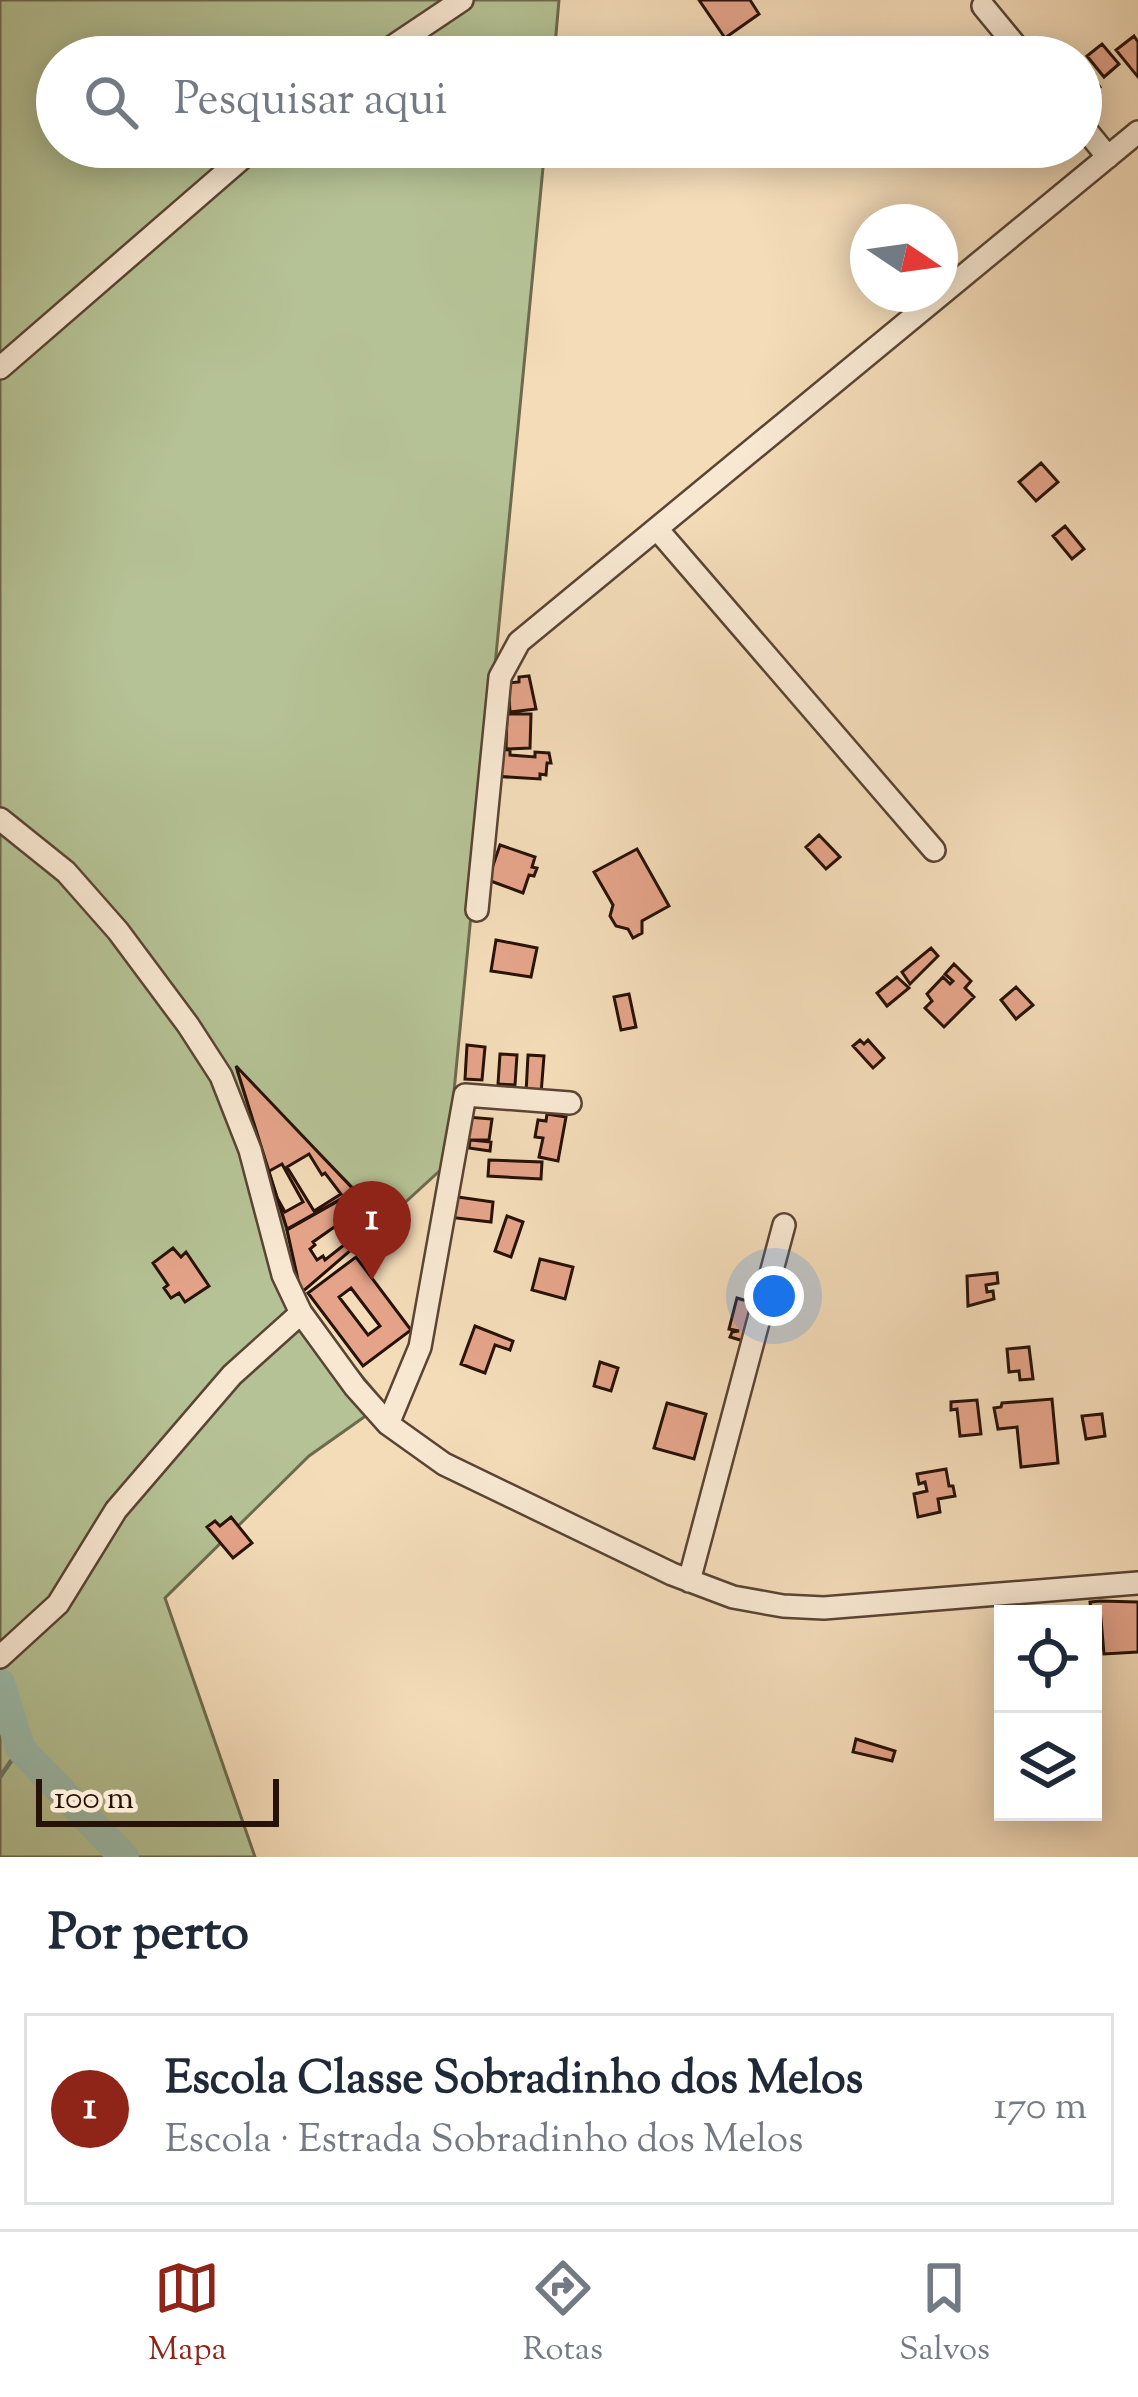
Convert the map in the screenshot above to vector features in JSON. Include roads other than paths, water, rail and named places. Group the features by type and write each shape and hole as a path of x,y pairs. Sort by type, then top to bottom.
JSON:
{"street":[{"path":"408,36 462,0"},
{"path":"983,6 1008,36"},
{"path":"1102,162 1134,143"},
{"path":"1102,150 1108,157"},
{"path":"0,368 231,168"},
{"path":"477,910 500,677 519,642 1095,168"},
{"path":"657,529 934,850"},
{"path":"0,819 66,872 118,931 188,1025 221,1076 250,1150 284,1275 301,1313 355,1388 388,1424 444,1463 689,1581 734,1597 783,1606 824,1608 1138,1583"},
{"path":"388,1424 420,1347 465,1096 570,1103"},
{"path":"689,1581 784,1225"},
{"path":"0,1657 58,1604 116,1510 232,1375 301,1313"}],"waterway":[{"path":"0,1683 20,1748 124,1857"},
{"path":"0,1777 20,1748"}],"place":[{"name":"Escola Classe Sobradinho dos Melos","path":"372,1280"}]}
